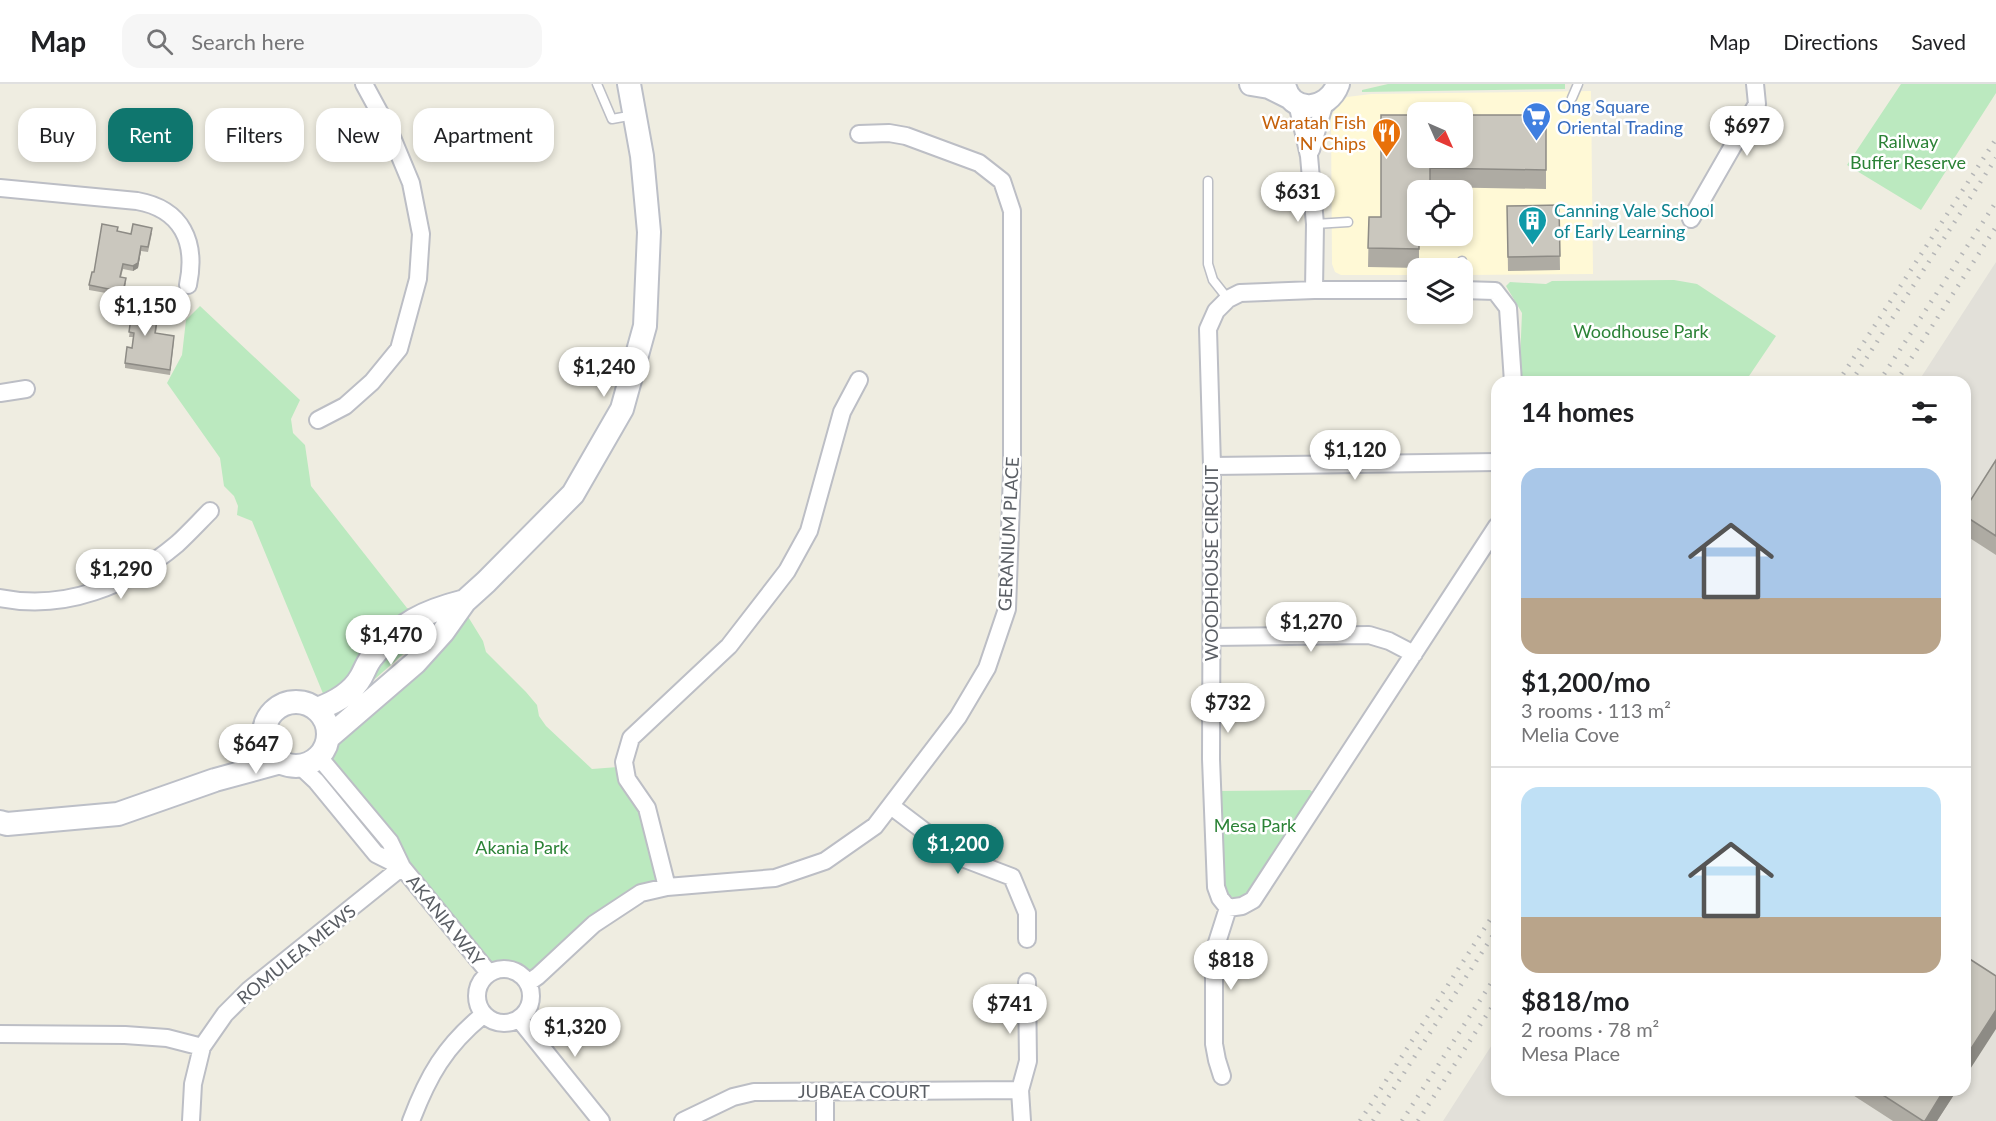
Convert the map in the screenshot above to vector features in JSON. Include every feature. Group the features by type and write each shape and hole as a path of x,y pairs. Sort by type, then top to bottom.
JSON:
{"street":[{"path":"318,420 345,406 372,382 399,349 417,279 421,234 411,183 389,130 364,84"},
{"path":"0,822 7,824 118,814 215,780 307,756 415,663 443,632 465,601 573,494 622,409 645,326 649,232 642,156 629,84"},
{"path":"1251,84 1269,87 1311,106 1338,91"},
{"path":"1691,219 1757,104 1755,84"},
{"path":"1309,156 1338,91"},
{"path":"1290,95 1309,156 1315,224 1314,290"},
{"name":"GERANIUM PLACE","path":"528,983 594,924 641,893 666,887 775,878 825,861 875,826 958,717 987,668 1007,609 1012,474 1011,211 1002,181 979,163 906,136 859,134"},
{"path":"0,188 137,201 156,206 175,220 186,238 192,259 188,285"},
{"path":"1228,298 1240,293 1407,290"},
{"path":"1473,290 1495,291 1508,308 1513,376"},
{"name":"WOODHOUSE CIRCUIT","path":"1228,298 1216,311 1208,329 1212,466 1211,759 1216,887 1220,898 1228,908"},
{"path":"666,887 647,808 627,779 624,762 631,738 729,646 787,571 809,531 842,412 859,381"},
{"path":"0,393 26,389"},
{"path":"1212,466 1491,462"},
{"path":"0,598 59,600 99,592 135,573 177,544 210,511"},
{"path":"1222,1076 1216,1060 1214,1044 1214,952 1228,908 1242,906 1253,900 1491,535"},
{"path":"317,709 331,704 346,694 360,679 371,658 403,625 437,608 465,601"},
{"path":"1212,637 1369,635 1389,641 1414,654"},
{"path":"297,702 308,704 317,709 328,726 307,756 270,754 265,744 264,736 268,718 285,704 297,702"},
{"path":"215,780 238,764 264,736"},
{"name":"AKANIA WAY","path":"307,756 390,842 402,867 489,973"},
{"path":"891,806 957,856 1012,877 1027,913 1027,939"},
{"name":"ROMULEA MEWS","path":"191,1121 193,1084 202,1047 225,1014 249,990 402,867"},
{"path":"508,969 517,972 528,983 531,998 529,1008 511,1023 492,1021 483,1015 477,1003 477,994 482,980 489,973 508,969"},
{"path":"1022,1121 1020,1090 1028,1061 1027,982"},
{"path":"411,1121 435,1066 451,1046 483,1015"},
{"path":"519,1018 601,1121"},
{"path":"0,1034 125,1035 167,1038 202,1047"},
{"name":"JUBAEA COURT","path":"683,1121 733,1097 754,1092 1020,1090"},
{"path":"825,1092 825,1121"}],"lane":[{"path":"597,84 612,119 635,115"},
{"path":"1572,98 1578,84"},
{"path":"1208,181 1208,264 1213,280 1228,298"},
{"path":"1315,224 1348,222"}],"shaded area":[{"path":"1591,91 1593,274 1473,275 1473,258 1407,258 1407,275 1341,275 1335,272 1332,264 1331,116 1347,97 1371,94"},
{"path":"1996,262 1996,1121 1443,1121 1491,1046 1491,1096 1971,1096 1971,376 1922,376"}],"green space":[{"path":"1388,84 1565,84 1565,89 1362,92 1362,90"},
{"name":"Railway Buffer Reserve","path":"1901,84 1996,84 1996,93 1921,210 1847,165"},
{"name":"Woodhouse Park","path":"1674,280 1697,284 1776,336 1749,376 1519,376 1522,313 1506,286 1510,282 1546,284 1552,281"},
{"path":"200,306 300,400 291,419 293,433 305,445 311,486 407,608 442,619 374,679 331,713 252,521 237,515 238,506 234,496 224,486 220,458 167,383 182,355 186,320"},
{"name":"Akania Park","path":"467,615 483,641 486,652 537,705 539,716 546,726 592,769 618,767 643,807 666,882 641,893 528,982 513,969 489,969 322,758 332,724"},
{"name":"Mesa Park","path":"1310,790 1317,795 1250,896 1236,899 1224,893 1219,791"}],"building":[{"path":"1381,115 1407,115 1407,168 1430,168 1430,180 1407,180 1407,246 1419,246 1419,249 1368,248 1369,217 1381,217"},
{"path":"1473,115 1546,115 1546,170 1430,168 1473,168"},
{"name":"Canning Vale School of Early Learning","path":"1559,205 1560,256 1508,257 1507,206"},
{"path":"102,224 118,227 117,231 131,234 133,224 152,228 148,247 141,246 138,263 133,266 123,264 120,277 126,278 123,292 89,285 92,272 94,272"},
{"path":"114,299 149,304 146,318 157,320 155,333 174,336 170,370 125,363 127,347 132,348 134,333 129,332 131,318 111,315"},
{"path":"1996,460 1996,536 1971,520 1971,500"},
{"path":"1971,960 1996,976 1996,1010 1971,1049"},
{"path":"1884,1096 1940,1096 1923,1121"}],"railway":[{"path":"1842,376 1996,139"},
{"path":"1855,376 1996,158"},
{"path":"1883,376 1996,202"},
{"path":"1900,376 1996,227"},
{"path":"1360,1121 1491,918"},
{"path":"1373,1121 1491,938"},
{"path":"1402,1121 1491,983"},
{"path":"1418,1121 1491,1008"}],"place":[{"name":"Ong Square Oriental Trading","path":"1536,142"},
{"name":"Waratah Fish 'N' Chips","path":"1387,158"},
{"name":"Canning Vale School of Early Learning","path":"1533,246"}]}
